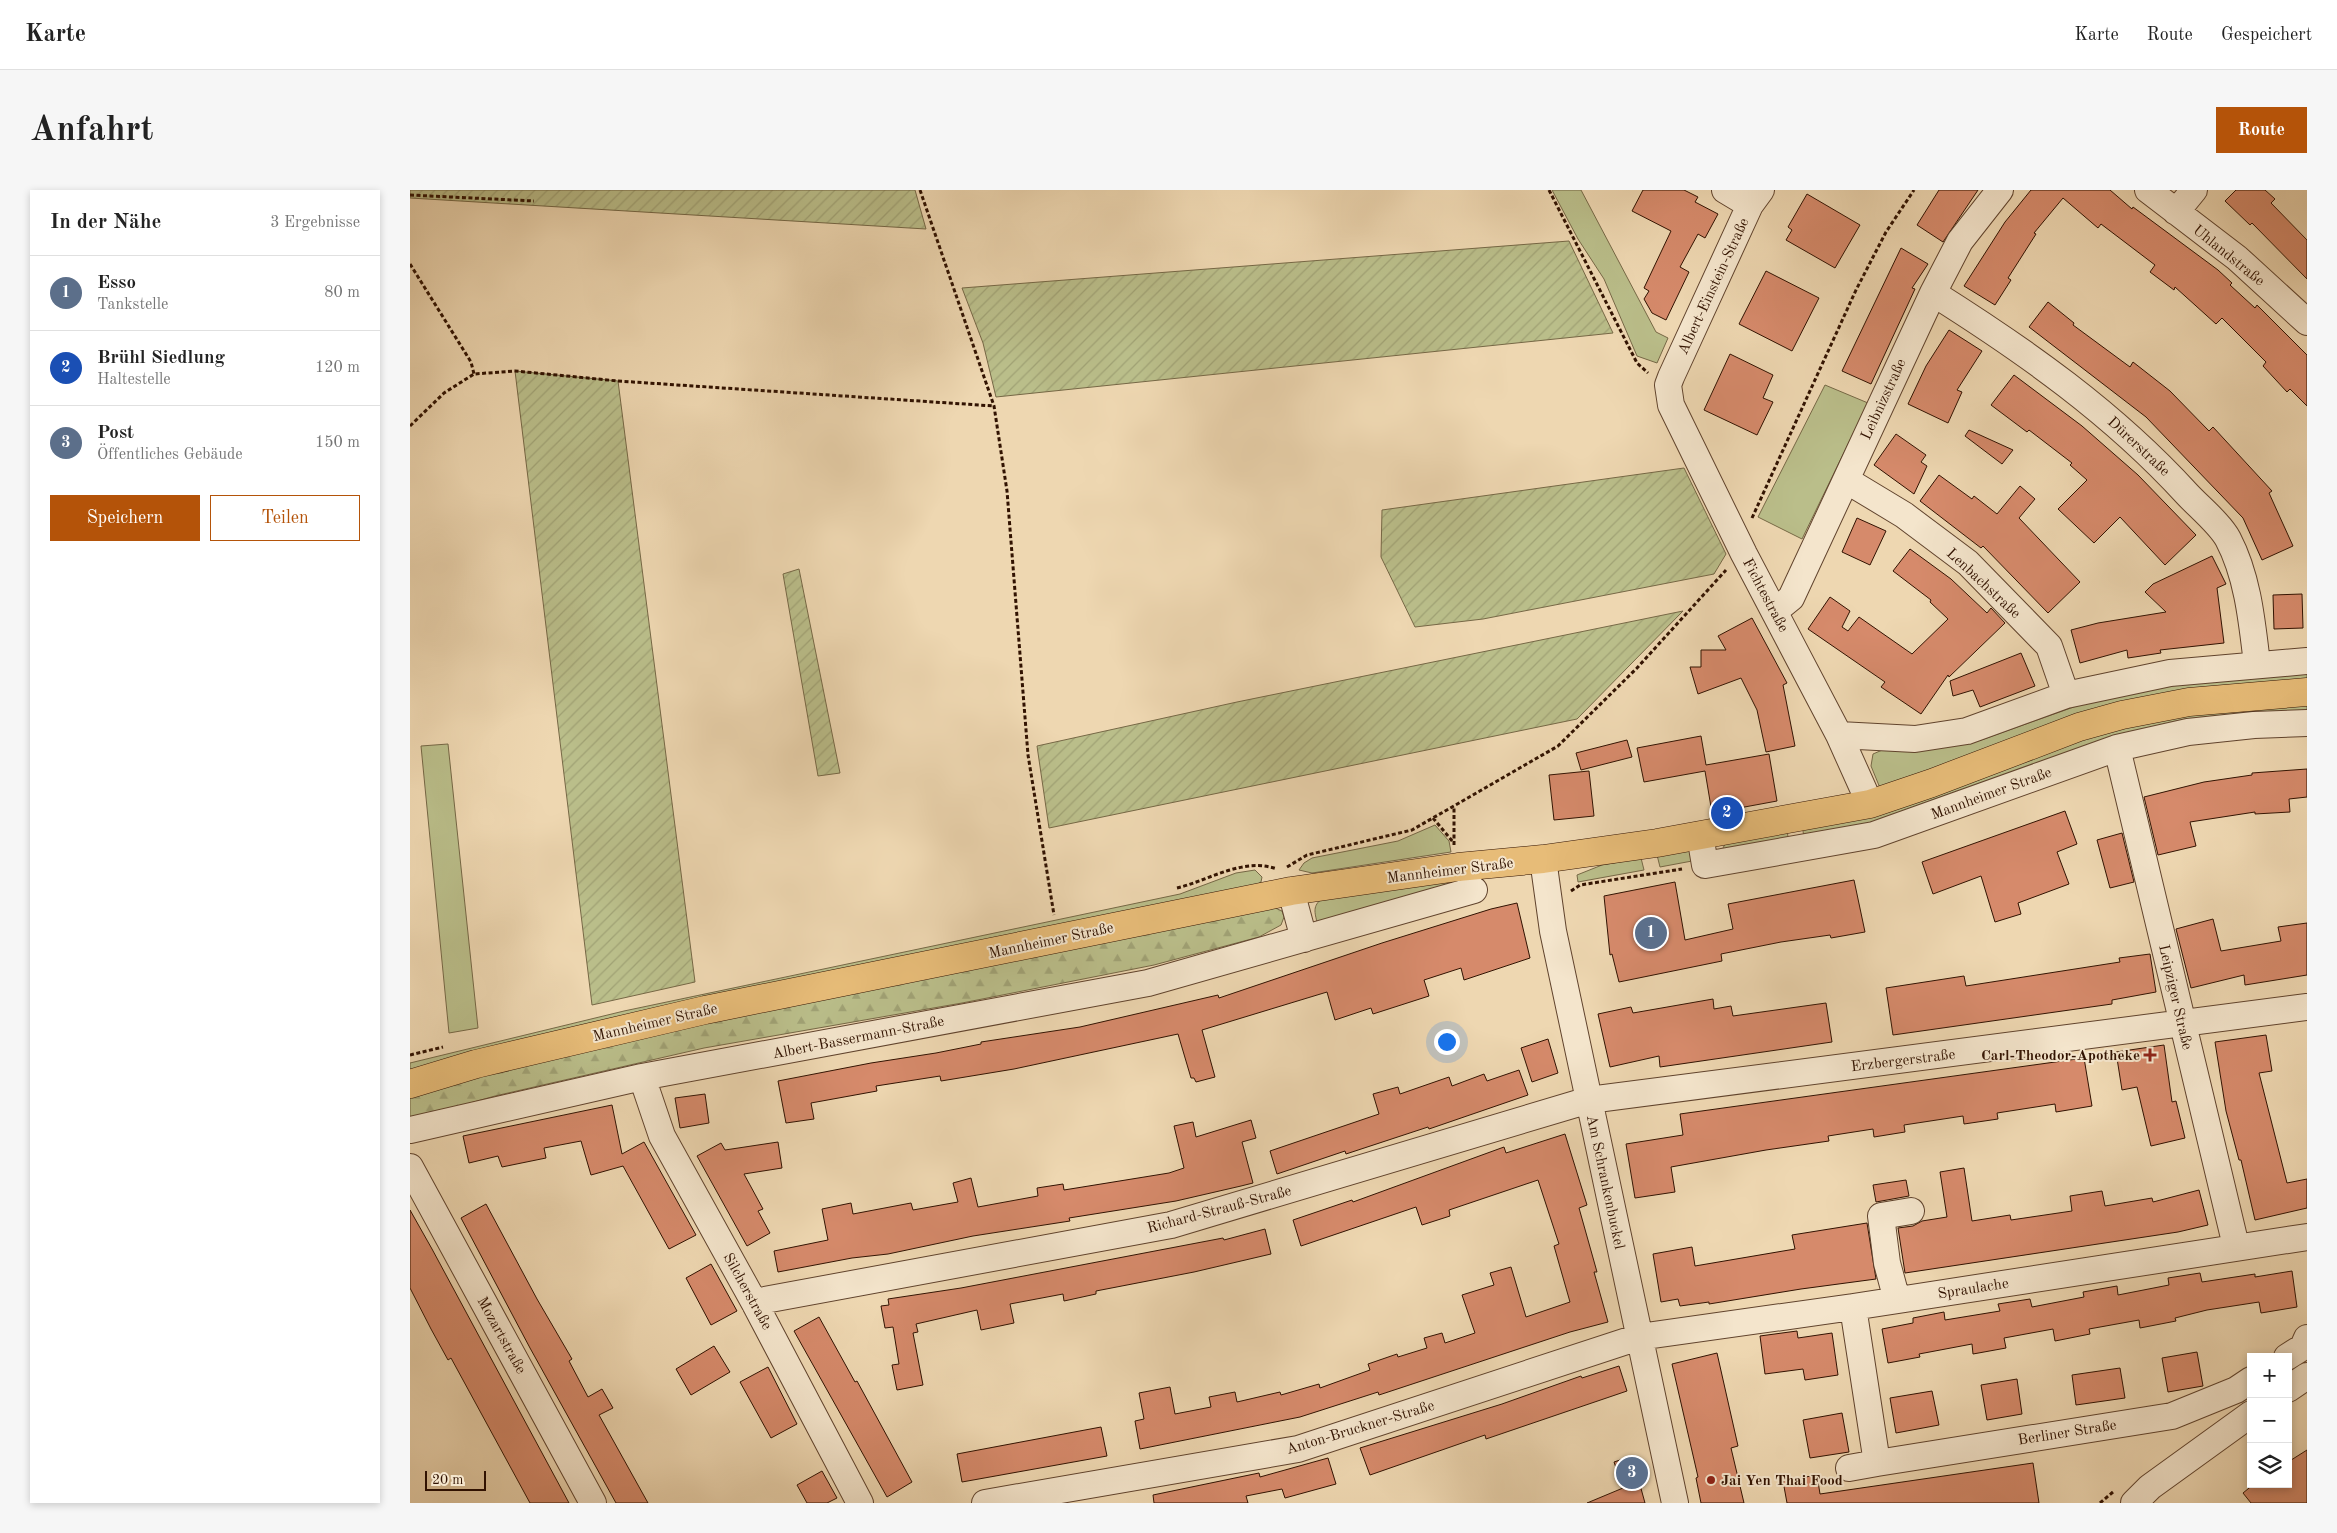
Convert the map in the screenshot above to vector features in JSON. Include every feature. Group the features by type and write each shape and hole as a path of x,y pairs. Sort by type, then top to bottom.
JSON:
{"main road":[{"name":"Mannheimer Straße","path":"410,1084 476,1064 705,1010 1287,881 1543,859 1700,835 1870,804 1932,783 2079,727 2122,715 2189,702 2307,692"}],"street":[{"path":"1726,190 1755,198"},
{"name":"Leibnizstraße","path":"1775,611 1791,598 1933,293 1960,241 2000,190"},
{"name":"Uhlandstraße","path":"2148,190 2237,258 2307,322"},
{"path":"2176,212 2194,190"},
{"name":"Albert-Einstein-Straße","path":"1668,385 1755,198"},
{"name":"Dürerstraße","path":"1933,293 2034,360 2114,421 2165,470 2227,538 2247,591 2258,664"},
{"name":"Fichtestraße","path":"1668,385 1671,405 1744,554 1839,736 1870,804"},
{"name":"Lenbachstraße","path":"1846,480 1904,515 1968,563 2049,646 2066,696"},
{"path":"1839,736 1915,739 1967,731 2066,696 2170,673 2307,661"},
{"name":"Mannheimer Straße","path":"1705,865 1874,835 2117,748 2188,732 2254,725 2307,723"},
{"name":"Leipziger Straße","path":"2117,748 2236,1246"},
{"path":"1700,835 1705,865"},
{"name":"Am Schrankenbuckel","path":"1543,859 1548,903 1675,1503"},
{"path":"1287,881 1304,939"},
{"name":"Albert-Bassermann-Straße","path":"410,1130 642,1077 1148,983 1462,892"},
{"name":"Erzbergerstraße","path":"1589,1100 2307,1007"},
{"name":"Silcherstraße","path":"642,1077 662,1136 754,1302 860,1503"},
{"name":"Richard-Strauß-Straße","path":"754,1302 1171,1225 1589,1100"},
{"name":"Mozartstraße","path":"410,1167 593,1503"},
{"path":"1897,1300 1887,1263 1881,1216 1911,1211"},
{"name":"Spraulache","path":"1639,1337 1853,1307 2307,1236"},
{"path":"1853,1307 1877,1463"},
{"name":"Anton-Bruckner-Straße","path":"985,1503 1298,1448 1639,1337"},
{"path":"2292,1354 2303,1346 2307,1338"},
{"path":"2292,1386 2307,1376"},
{"name":"Berliner Straße","path":"1849,1468 2172,1416 2236,1390 2247,1383"},
{"path":"2134,1503 2150,1487 2247,1417"}],"path":[{"path":"920,190 994,406 1007,491 1028,755 1054,915"},
{"path":"1549,190 1636,363 1668,385"},
{"path":"1287,881 1291,862 1307,855 1412,830 1458,805 1566,739 1637,668 1730,566 1753,546 1746,532 1754,512 1856,290 1886,232 1914,190"},
{"path":"410,195 534,201"},
{"path":"410,264 471,362 474,374"},
{"path":"410,426 444,393 474,374 515,371 618,381 994,406"},
{"path":"1433,818 1453,842"},
{"path":"1548,903 1562,900 1580,885 1705,865"}],"green space":[{"path":"410,190 915,190 926,229 410,198"},
{"path":"1552,190 1581,190 1656,332 1668,338 1657,363 1637,356 1604,279 1578,239"},
{"path":"1569,241 1613,333 996,397 983,343 962,288"},
{"path":"515,371 618,381 695,982 592,1005"},
{"path":"1825,385 1868,403 1802,539 1758,517"},
{"path":"1684,468 1726,554 1714,574 1483,619 1415,627 1381,557 1382,510"},
{"path":"799,569 840,773 818,776 783,574"},
{"path":"1683,611 1577,719 1049,828 1037,746 1237,702"},
{"path":"2307,669 2307,682 1880,788 1871,766 1873,754 1887,748 1981,740 2113,693"},
{"path":"2307,702 2307,716 2264,718 1878,827 1805,842 1802,826 2082,737 2140,721"},
{"path":"448,744 478,1028 449,1033 421,746"},
{"path":"1435,825 1449,841 1451,852 1312,873 1299,870 1304,863 1312,858 1398,841"},
{"path":"1787,830 1789,844 1722,850 1726,842"},
{"path":"1691,849 1692,861 1660,867 1657,855"},
{"path":"1641,858 1644,870 1578,882 1577,875 1602,865"},
{"path":"1255,870 1262,877 1261,882 1256,885 410,1073 410,1063 624,1011 1180,894 1236,873"},
{"path":"1448,881 1452,886 1317,922 1315,908 1324,897"},
{"path":"1273,907 1282,911 1284,917 1281,925 1259,937 1154,965 962,1003 704,1048 495,1096 410,1120 410,1097 488,1073 619,1041"}],"building":[{"path":"1643,190 1684,190 1698,197 1695,202 1718,214 1705,238 1698,234 1680,267 1689,272 1666,320 1652,313 1644,299 1649,291 1644,288 1671,231 1632,211"},
{"path":"1939,190 1978,190 1943,242 1917,225"},
{"path":"2031,190 2110,190 2132,209 2133,207 2218,270 2232,283 2230,285 2255,308 2257,305 2307,355 2307,406 2290,389 2287,392 2263,366 2266,362 2222,318 2216,324 2175,287 2174,290 2150,272 2155,265 2101,224 2098,228 2063,198 2034,233 2036,234 2008,278 2011,280 1995,305 1964,286 2005,222"},
{"path":"2236,190 2265,190 2275,199 2271,203 2307,240 2307,279 2252,223 2250,225 2225,201"},
{"path":"1807,194 1860,225 1835,268 1786,240 1792,230 1788,227"},
{"path":"1901,248 1928,264 1912,288 1915,289 1871,384 1842,371"},
{"path":"1766,271 1819,298 1792,351 1739,324"},
{"path":"2048,302 2074,323 2073,325 2130,367 2133,362 2170,391 2209,431 2213,427 2272,491 2269,493 2293,546 2262,560 2243,518 2146,417 2029,327"},
{"path":"1949,330 1982,351 1957,390 1962,392 1948,423 1908,404 1926,366"},
{"path":"1730,354 1773,375 1763,398 1773,402 1757,435 1704,410"},
{"path":"2014,375 2082,426 2138,475 2196,535 2165,565 2120,517 2094,543 2058,509 2087,480 2070,465 2072,463 2029,430 2027,432 1991,405"},
{"path":"1969,430 2013,450 2002,464 1965,436"},
{"path":"1896,434 1926,455 1921,462 1927,466 1914,494 1874,465"},
{"path":"1939,475 1972,499 1974,496 1997,514 2020,486 2035,499 2019,518 2080,582 2048,613 1983,546 1981,548 1920,501"},
{"path":"1857,518 1886,531 1870,565 1842,552"},
{"path":"1910,549 1951,579 1987,613 1991,608 2005,623 1949,677 1948,675 1921,714 1881,687 1885,682 1808,629 1830,597 1850,611 1842,627 1848,631 1859,617 1912,654 1948,619 1930,602 1931,600 1893,571"},
{"path":"2212,556 2226,584 2217,588 2224,643 2160,650 2161,653 2128,658 2127,650 2080,663 2071,630 2098,623 2166,612 2145,592 2153,584"},
{"path":"2302,594 2303,628 2274,629 2273,595"},
{"path":"1752,618 1787,683 1783,685 1795,746 1766,752 1757,710 1741,678 1698,694 1690,667 1701,667 1701,650 1726,650 1718,636"},
{"path":"2021,653 2035,686 1980,707 1973,690 1953,696 1950,681"},
{"path":"1701,736 1706,765 1769,754 1777,801 1712,813 1705,771 1644,782 1637,748"},
{"path":"1627,740 1632,757 1581,770 1576,753"},
{"path":"2307,769 2307,797 2289,799 2290,812 2255,814 2255,812 2190,822 2196,846 2158,855 2144,797 2204,782 2252,775 2252,773"},
{"path":"1589,771 1594,816 1554,820 1549,775"},
{"path":"2065,811 2077,844 2057,852 2069,884 2018,903 2021,914 1995,922 1981,876 1933,894 1922,862"},
{"path":"2122,833 2134,882 2110,888 2097,840"},
{"path":"1854,880 1865,932 1831,938 1830,935 1781,942 1721,954 1722,961 1619,982 1612,954 1610,955 1604,896 1675,882 1685,940 1733,929 1728,904"},
{"path":"1517,903 1530,958 1464,980 1461,968 1424,980 1429,996 1373,1014 1371,1008 1335,1020 1327,992 1202,1030 1215,1077 1196,1082 1194,1078 1191,1078 1178,1034 1014,1069 941,1081 940,1076 876,1086 877,1091 811,1103 814,1119 786,1123 778,1081 936,1053 981,1044 981,1042 1080,1027 1218,995 1219,998 1382,943 1491,909"},
{"path":"2213,919 2221,951 2281,941 2278,927 2307,923 2307,975 2245,985 2244,975 2191,988 2176,929"},
{"path":"2150,954 2156,992 2112,1000 2112,1004 1893,1035 1886,988 1964,976 1966,986 2120,962 2119,958"},
{"path":"1713,999 1714,1009 1731,1006 1733,1016 1826,1003 1832,1042 1660,1067 1659,1056 1610,1067 1598,1014 1631,1007 1633,1013"},
{"path":"2266,1035 2272,1071 2259,1073 2287,1183 2307,1179 2307,1208 2255,1220 2241,1160 2239,1160 2226,1111 2215,1042"},
{"path":"1548,1039 1558,1073 1532,1082 1521,1048"},
{"path":"2164,1045 2172,1102 2176,1101 2185,1138 2151,1146 2137,1087 2122,1090 2116,1052"},
{"path":"2084,1058 2092,1106 2056,1112 2055,1104 1997,1113 1998,1119 1964,1124 1963,1116 1904,1125 1905,1132 1874,1137 1873,1129 1828,1136 1829,1141 1671,1167 1675,1192 1635,1198 1626,1144 1683,1135 1680,1114"},
{"path":"1519,1070 1528,1095 1429,1129 1428,1127 1346,1154 1345,1151 1277,1174 1270,1151 1379,1114 1373,1094 1398,1087 1400,1094 1449,1077 1452,1086 1484,1074 1487,1081"},
{"path":"705,1094 709,1123 680,1128 675,1098"},
{"path":"612,1105 622,1154 644,1142 696,1235 669,1249 623,1166 591,1175 581,1141 544,1148 546,1158 502,1167 498,1156 469,1163 463,1136"},
{"path":"1251,1120 1256,1138 1242,1142 1253,1183 1176,1201 1069,1218 1070,1221 973,1236 888,1254 852,1258 778,1272 774,1251 828,1240 822,1209 851,1203 853,1214 911,1203 913,1210 958,1202 953,1183 971,1178 978,1207 1038,1196 1037,1188 1063,1184 1064,1190 1169,1173 1184,1168 1174,1126 1193,1122 1196,1137"},
{"path":"1565,1134 1587,1205 1579,1208 1597,1272 1594,1272 1608,1322 1570,1332 1379,1395 1378,1392 1300,1417 1140,1449 1135,1421 1144,1419 1139,1393 1170,1387 1175,1414 1211,1407 1209,1397 1235,1392 1237,1402 1280,1392 1281,1395 1319,1384 1320,1388 1370,1370 1368,1364 1397,1354 1398,1357 1427,1348 1424,1338 1442,1333 1445,1343 1475,1333 1462,1295 1494,1285 1490,1273 1511,1267 1526,1317 1570,1302 1554,1246 1559,1244 1538,1180 1449,1210 1450,1216 1422,1225 1416,1207 1301,1246 1293,1220 1352,1200 1353,1202 1504,1147 1506,1153"},
{"path":"778,1142 782,1168 744,1174 763,1209 758,1211 770,1233 747,1246 697,1156 721,1143 725,1150"},
{"path":"1964,1168 1972,1221 2010,1215 2011,1220 2072,1211 2070,1196 2102,1191 2105,1206 2152,1198 2153,1202 2199,1190 2208,1225 2178,1232 1905,1273 1898,1228 1913,1226 1922,1221 1947,1217 1940,1172"},
{"path":"1906,1180 1909,1196 1876,1202 1873,1185"},
{"path":"486,1204 572,1359 569,1361 588,1397 602,1389 613,1408 599,1415 648,1503 616,1503 530,1348 461,1218"},
{"path":"410,1210 569,1503 530,1503 451,1358 448,1360 431,1329 410,1288"},
{"path":"1867,1223 1876,1279 1709,1304 1709,1302 1680,1306 1678,1299 1661,1302 1653,1254 1692,1247 1695,1266 1795,1249 1792,1235"},
{"path":"1265,1229 1271,1254 1194,1272 1096,1291 1096,1294 1064,1301 1063,1294 1010,1304 1014,1323 981,1330 977,1310 916,1324 918,1332 913,1333 923,1385 897,1390 892,1365 899,1364 893,1327 885,1328 881,1306 889,1305 888,1299 961,1288 1223,1238 1224,1240"},
{"path":"711,1264 737,1311 711,1325 686,1278"},
{"path":"2292,1271 2297,1307 2261,1313 2259,1302 2207,1310 2175,1318 2176,1321 2140,1328 2139,1320 2089,1329 2090,1334 2055,1341 2053,1329 2004,1338 2006,1348 1973,1354 1972,1344 1919,1354 1920,1357 1888,1363 1882,1329 1913,1323 1913,1318 1944,1312 1945,1320 2000,1311 1998,1304 2030,1299 2032,1307 2084,1297 2083,1292 2117,1286 2118,1295 2169,1285 2168,1278 2200,1273 2202,1282 2255,1274 2255,1277"},
{"path":"819,1317 855,1382 857,1381 912,1482 887,1497 794,1331"},
{"path":"1797,1331 1798,1338 1832,1333 1838,1375 1805,1380 1803,1369 1765,1374 1760,1336"},
{"path":"714,1346 730,1372 691,1395 676,1369"},
{"path":"2197,1352 2203,1386 2168,1392 2162,1358"},
{"path":"1717,1353 1738,1446 1731,1448 1744,1503 1701,1503 1696,1478 1698,1477 1672,1364"},
{"path":"1619,1366 1627,1391 1486,1439 1485,1435 1370,1475 1360,1448 1502,1404 1581,1376 1582,1378"},
{"path":"768,1367 797,1424 771,1438 740,1382"},
{"path":"2120,1368 2125,1398 2076,1405 2072,1375"},
{"path":"2017,1379 2022,1414 1987,1420 1981,1385"},
{"path":"1932,1391 1939,1425 1896,1433 1890,1398"},
{"path":"1842,1413 1849,1452 1810,1458 1803,1420"},
{"path":"1101,1427 1107,1456 962,1482 957,1454"},
{"path":"2307,1450 2307,1503 2251,1503 2243,1493 2249,1488 2292,1488 2292,1459"},
{"path":"1632,1456 1645,1503 1587,1503 1623,1488 1614,1462"},
{"path":"1328,1458 1336,1484 1285,1498 1282,1489 1246,1496 1248,1503 1154,1503 1153,1495 1259,1473 1260,1477"},
{"path":"2033,1463 2039,1503 1787,1503 1783,1481 1817,1475 1820,1494"},
{"path":"822,1471 837,1498 827,1503 807,1503 797,1485"}],"place":[{"name":"Brühl Siedlung","path":"1727,813"},
{"name":"Esso","path":"1651,933"},
{"name":"Carl-Theodor-Apotheke","path":"2150,1055"},
{"name":"Post","path":"1632,1473"},
{"name":"Jai Yen Thai Food","path":"1711,1480"}]}
